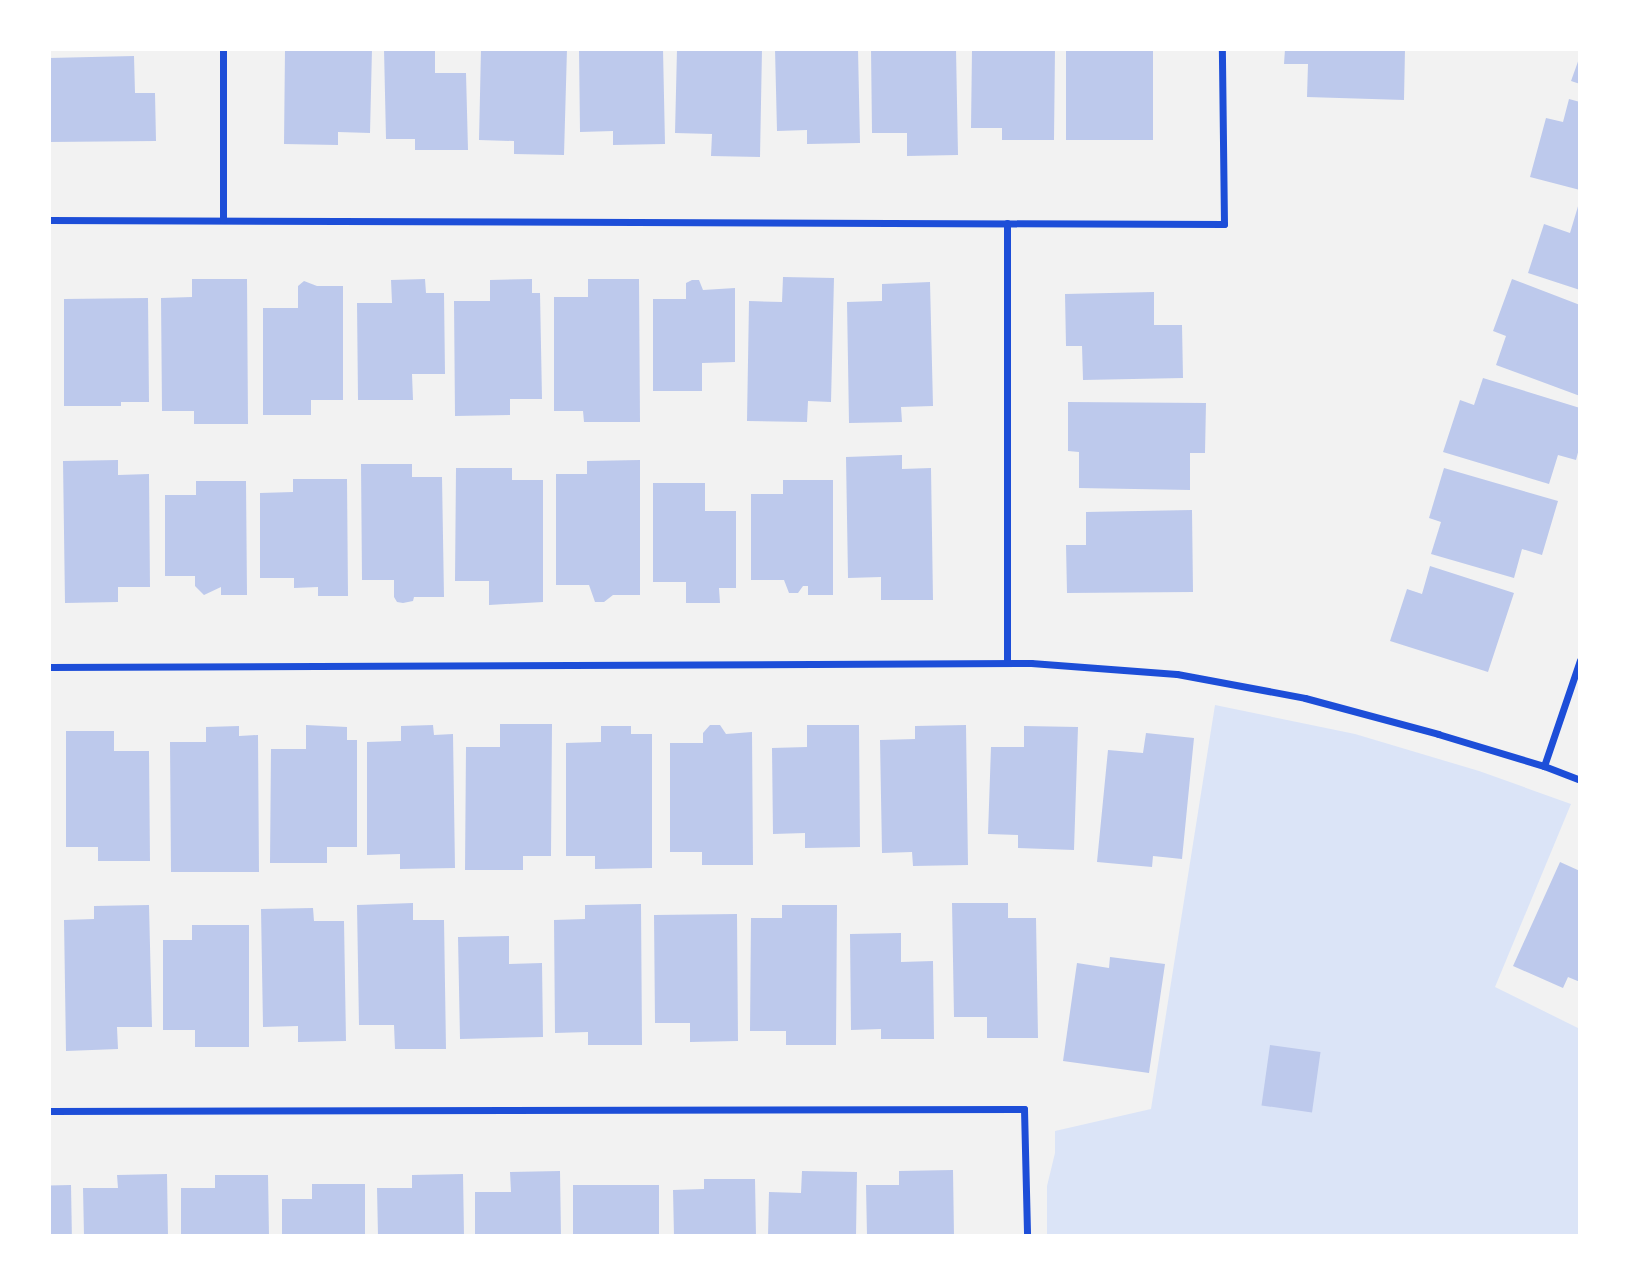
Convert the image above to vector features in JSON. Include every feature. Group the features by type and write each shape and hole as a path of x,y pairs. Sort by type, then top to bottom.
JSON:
{"street":[{"path":"223,49 223,220"},
{"path":"49,220 1224,224 1222,49"},
{"path":"1007,223 1007,663"},
{"path":"1544,766 1580,660"},
{"path":"49,667 1007,663 1177,674 1305,698 1544,766 1580,780"},
{"path":"49,1111 1024,1109 1027,1236"}],"shaded area":[{"path":"1215,705 1355,734 1479,771 1571,804 1495,987 1580,1029 1580,1236 1047,1236 1047,1186 1055,1153 1055,1131 1151,1109"}],"building":[{"path":"285,49 372,49 370,133 338,132 338,145 284,144"},
{"path":"384,49 435,49 435,73 466,73 468,150 415,150 415,139 386,139"},
{"path":"481,49 567,49 564,155 514,154 514,141 479,140"},
{"path":"579,49 663,49 665,144 613,145 613,131 580,132"},
{"path":"677,49 762,49 760,157 711,156 712,134 675,133"},
{"path":"775,49 858,49 860,143 807,144 807,130 777,131"},
{"path":"871,49 956,49 958,155 907,156 907,133 872,133"},
{"path":"972,49 1055,49 1054,140 1002,140 1002,128 971,128"},
{"path":"1066,49 1153,49 1153,140 1066,140"},
{"path":"1285,49 1405,49 1404,100 1307,97 1308,64 1284,64"},
{"path":"134,56 135,93 155,93 156,141 49,142 49,58"},
{"path":"1580,56 1580,84 1571,81"},
{"path":"1569,99 1580,102 1580,190 1530,177 1546,118 1563,122"},
{"path":"1579,203 1580,290 1528,273 1544,224 1570,233"},
{"path":"783,277 834,278 831,402 808,401 807,422 747,421 749,301 782,302"},
{"path":"192,279 247,279 248,424 194,424 194,411 162,411 161,298 192,297"},
{"path":"425,279 426,293 444,293 445,374 412,374 413,400 358,400 357,303 392,303 391,280"},
{"path":"532,279 532,293 540,293 542,399 510,399 510,415 455,416 454,301 490,301 490,280"},
{"path":"588,279 639,279 640,422 584,422 583,411 554,411 554,297 588,297"},
{"path":"1512,279 1580,305 1580,396 1496,365 1506,336 1493,331"},
{"path":"699,280 703,290 735,288 735,362 702,363 702,391 653,391 653,299 686,299 686,283"},
{"path":"304,281 317,286 343,286 343,400 311,400 311,415 263,415 263,308 298,308 298,286"},
{"path":"930,282 933,406 901,407 902,422 849,423 847,302 882,301 882,284"},
{"path":"1154,292 1154,325 1182,325 1183,378 1083,380 1082,346 1066,346 1065,294"},
{"path":"148,298 149,402 121,402 121,406 64,406 64,299"},
{"path":"1483,378 1580,408 1580,445 1576,460 1558,455 1549,484 1443,452 1460,400 1474,405"},
{"path":"1068,402 1206,403 1205,453 1190,453 1190,490 1079,488 1079,452 1068,451"},
{"path":"902,455 902,469 931,468 933,600 881,600 881,577 848,578 846,457"},
{"path":"118,460 118,475 149,474 150,587 118,587 118,602 65,603 63,461"},
{"path":"640,460 640,595 613,595 604,602 595,602 589,585 556,585 556,474 587,474 587,461"},
{"path":"361,464 412,464 412,477 442,477 444,597 414,597 413,601 397,602 394,597 394,580 362,580"},
{"path":"456,468 512,468 512,480 543,480 543,602 489,605 489,581 455,581"},
{"path":"1444,468 1558,501 1542,555 1522,549 1514,578 1431,554 1441,522 1429,518"},
{"path":"293,479 347,479 348,596 318,596 318,587 294,588 294,578 260,578 260,493 293,492"},
{"path":"783,480 833,480 833,595 808,595 808,586 803,586 798,593 789,593 784,580 751,580 751,494 783,494"},
{"path":"196,481 246,481 247,595 221,595 221,587 204,595 195,586 195,576 165,576 165,495 196,495"},
{"path":"653,483 705,483 705,511 736,511 736,588 719,588 720,603 686,603 686,582 653,582"},
{"path":"1192,510 1193,592 1067,593 1066,545 1086,545 1086,512"},
{"path":"1430,566 1514,593 1488,672 1390,641 1407,589 1422,594"},
{"path":"500,724 552,724 551,856 523,856 523,870 465,870 466,747 500,747"},
{"path":"306,725 347,727 347,740 357,740 357,847 327,847 327,863 270,863 271,749 306,749"},
{"path":"433,725 434,735 453,734 455,868 400,869 400,854 367,855 367,742 401,741 401,726"},
{"path":"710,725 720,725 726,734 752,732 753,865 702,865 702,852 670,852 670,743 703,743 703,733"},
{"path":"807,725 859,725 860,847 805,848 805,833 773,834 772,748 807,747"},
{"path":"966,725 968,865 913,866 912,852 882,853 880,740 915,739 915,726"},
{"path":"239,726 239,736 258,735 259,872 171,872 170,742 206,742 206,727"},
{"path":"601,726 631,726 631,734 652,734 652,868 595,869 595,856 566,856 566,743 601,742"},
{"path":"1024,726 1078,727 1074,850 1018,848 1018,835 988,834 991,747 1024,747"},
{"path":"66,731 114,731 114,751 149,751 150,861 98,861 98,847 66,847"},
{"path":"1146,733 1194,738 1182,859 1153,856 1152,867 1097,862 1108,750 1143,753"},
{"path":"1560,862 1580,871 1580,982 1568,977 1563,988 1513,966"},
{"path":"413,903 413,920 444,920 446,1049 395,1049 394,1025 359,1025 357,905"},
{"path":"952,903 1008,903 1008,918 1036,918 1038,1038 987,1038 987,1017 954,1017"},
{"path":"641,904 642,1045 588,1045 588,1032 555,1033 554,920 585,919 585,905"},
{"path":"149,905 152,1027 117,1027 118,1049 66,1051 64,920 94,919 94,906"},
{"path":"782,905 837,905 836,1045 786,1045 786,1031 750,1031 751,918 782,918"},
{"path":"313,908 314,921 344,921 346,1041 298,1042 298,1026 263,1027 261,909"},
{"path":"737,914 738,1041 690,1042 690,1023 655,1023 654,915"},
{"path":"192,925 249,925 249,1047 195,1047 195,1030 163,1030 163,940 192,940"},
{"path":"901,933 901,962 933,961 934,1039 881,1039 881,1029 851,1030 850,934"},
{"path":"509,936 509,964 542,963 543,1037 460,1039 458,937"},
{"path":"1110,957 1165,964 1149,1073 1063,1061 1077,963 1109,968"},
{"path":"1270,1045 1321,1052 1312,1113 1262,1105"},
{"path":"953,1170 954,1236 867,1236 866,1185 899,1185 899,1171"},
{"path":"560,1171 561,1236 475,1236 475,1192 511,1192 510,1172"},
{"path":"802,1171 857,1172 856,1236 768,1236 769,1192 801,1193"},
{"path":"167,1174 168,1236 84,1236 83,1188 118,1188 117,1175"},
{"path":"463,1174 464,1236 378,1236 377,1188 412,1188 412,1175"},
{"path":"215,1175 268,1175 269,1236 181,1236 181,1188 215,1188"},
{"path":"704,1179 755,1179 756,1236 674,1236 673,1190 704,1189"},
{"path":"312,1184 365,1184 365,1236 282,1236 282,1199 312,1199"},
{"path":"49,1185 71,1185 72,1236 50,1236"},
{"path":"573,1185 659,1185 659,1236 573,1236"}]}
